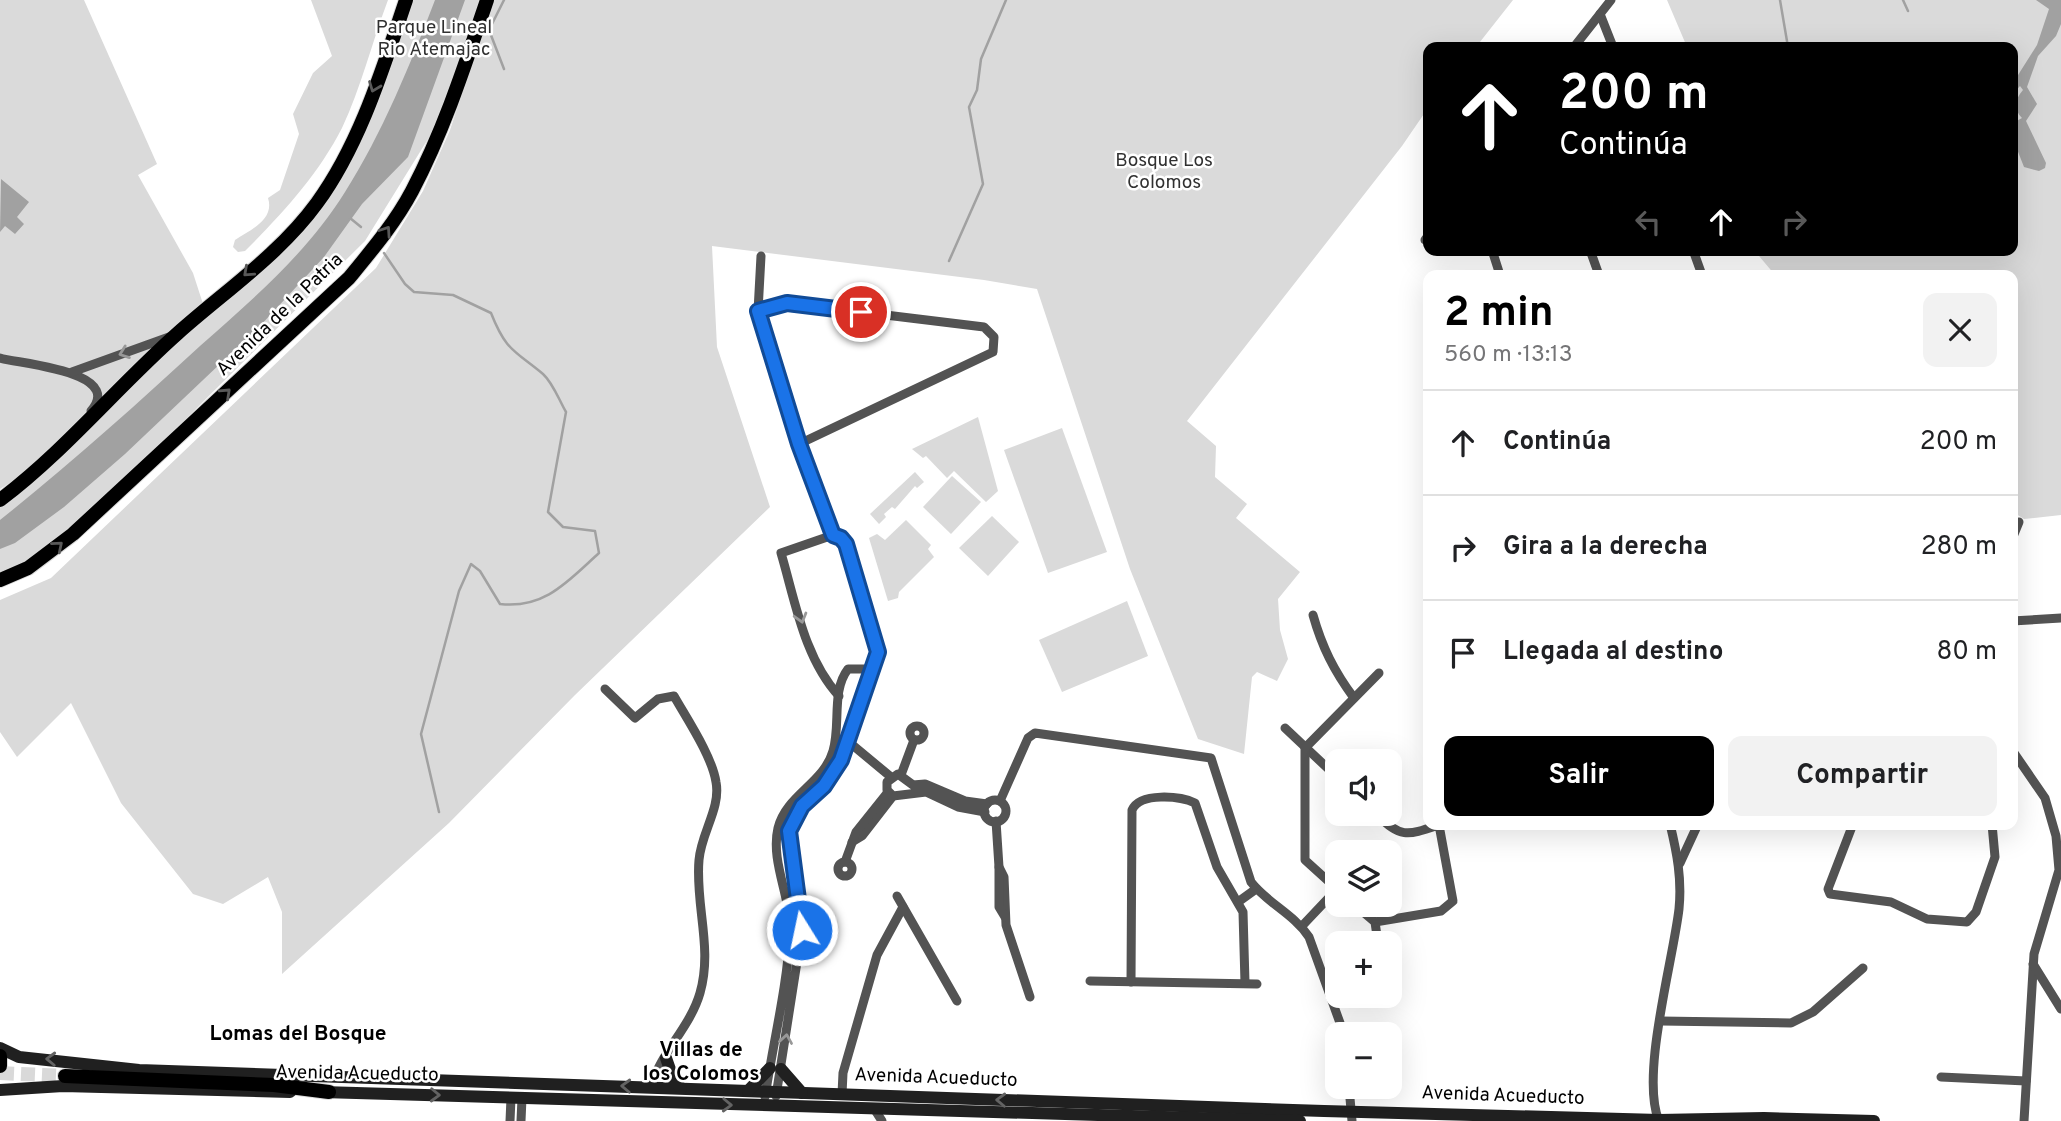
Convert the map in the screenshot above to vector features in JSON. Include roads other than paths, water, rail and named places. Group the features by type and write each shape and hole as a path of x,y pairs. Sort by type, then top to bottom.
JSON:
{"main road":[{"path":"0,500 55,452 177,334 284,240 316,204 335,174 363,117 406,0"},
{"name":"Avenida de la Patria","path":"0,580 28,568 73,534 296,329 358,268 383,237 417,181 440,133 487,0"},
{"name":"Avenida Acueducto","path":"0,1048 19,1057 139,1070 860,1094 1070,1113 1300,1121"},
{"path":"0,1056 0,1066"},
{"path":"666,1058 673,1078 681,1088"},
{"path":"748,1091 775,1068 802,1093"},
{"path":"65,1076 274,1085 329,1092"},
{"name":"Avenida Acueducto","path":"0,1090 64,1086 329,1092 859,1109 879,1115 1070,1113 1659,1121 1776,1118 1874,1121"},
{"path":"859,1109 860,1094"}],"street":[{"path":"1578,42 1611,0"},
{"path":"1600,14 1611,42"},
{"path":"761,256 758,311 799,444 833,535"},
{"path":"758,311 787,303 984,327 994,337 996,348 993,352 799,444"},
{"path":"72,372 177,334"},
{"path":"0,358 72,372 93,384 97,399 95,407 55,452"},
{"path":"769,1106 797,970 802,930 789,844 793,820 802,806 832,776 872,675 878,652 846,544 833,535 781,553 807,642 828,684 839,696"},
{"path":"1313,615 1321,643 1334,671 1354,698"},
{"path":"2018,621 2061,618"},
{"path":"775,1068 790,931 777,844 783,815 793,799 824,769 837,737 842,676 848,669 864,669 872,675"},
{"path":"1302,926 1337,889 1305,860 1306,748 1379,673"},
{"path":"605,689 635,719 658,699 674,696 716,780 717,799 702,838 699,859 705,971 689,1021 654,1074 651,1087"},
{"path":"1285,728 1325,766"},
{"path":"891,794 926,792 958,807 986,808 1000,801 1028,738 1035,733 1211,758 1243,865 1256,889 1302,926 1315,950 1322,980 1339,1022"},
{"path":"837,737 847,742 889,779 891,794 862,836 852,842 845,862"},
{"path":"901,775 914,740"},
{"path":"2018,759 2045,797 2058,857 2055,886 2032,964 2024,1121"},
{"path":"889,779 901,775"},
{"path":"901,775 913,785 925,784 986,808"},
{"path":"1131,982 1132,810 1135,803 1143,798 1188,800 1195,803 1217,867 1243,912 1244,983"},
{"path":"996,821 1006,813 1000,801"},
{"path":"986,808 986,817 996,821"},
{"path":"996,821 999,907 1005,917 1030,997"},
{"path":"1389,826 1395,832 1403,834 1423,829"},
{"path":"1375,922 1441,911 1453,901 1440,830"},
{"path":"1659,1121 1655,1111 1655,1072 1679,907 1680,864 1672,830"},
{"path":"1680,864 1695,830"},
{"path":"1851,830 1828,889 1830,894 1891,902 1927,919 1966,922 1976,912 1995,857 1993,830"},
{"path":"781,872 792,869"},
{"path":"1238,902 1256,889"},
{"path":"897,896 957,1001"},
{"path":"842,1094 843,1073 877,955 903,907"},
{"path":"1369,917 1375,922 1376,931"},
{"path":"2032,964 2061,1009"},
{"path":"1661,1021 1791,1023 1813,1012 1863,968"},
{"path":"785,969 797,970"},
{"path":"1090,981 1257,984"},
{"path":"1941,1077 2026,1081"},
{"path":"510,1121 517,1098"},
{"path":"517,1098 521,1121"}],"waterway":[{"path":"504,0 489,30 504,69"},
{"path":"949,261 983,184 969,107 977,90 981,59 1006,0"},
{"path":"1780,0 1787,42"},
{"path":"1903,0 1908,11"},
{"path":"350,218 361,227"},
{"path":"384,253 405,284 414,292 453,295 491,313 506,343 550,382 566,412 548,512 563,527 595,531 599,553 555,591 530,602 516,604 500,604 480,571 471,564 459,591 421,734 439,812"}],"tunnel":[{"path":"0,1073 65,1076"}],"district":[{"name":"Lomas del Bosque","path":"298,1034"},
{"name":"Villas de los Colomos","path":"701,1062"}],"park label":[{"name":"Parque Lineal Rio Atemajac","path":"434,39"},
{"name":"Bosque Los Colomos","path":"1164,172"}]}
